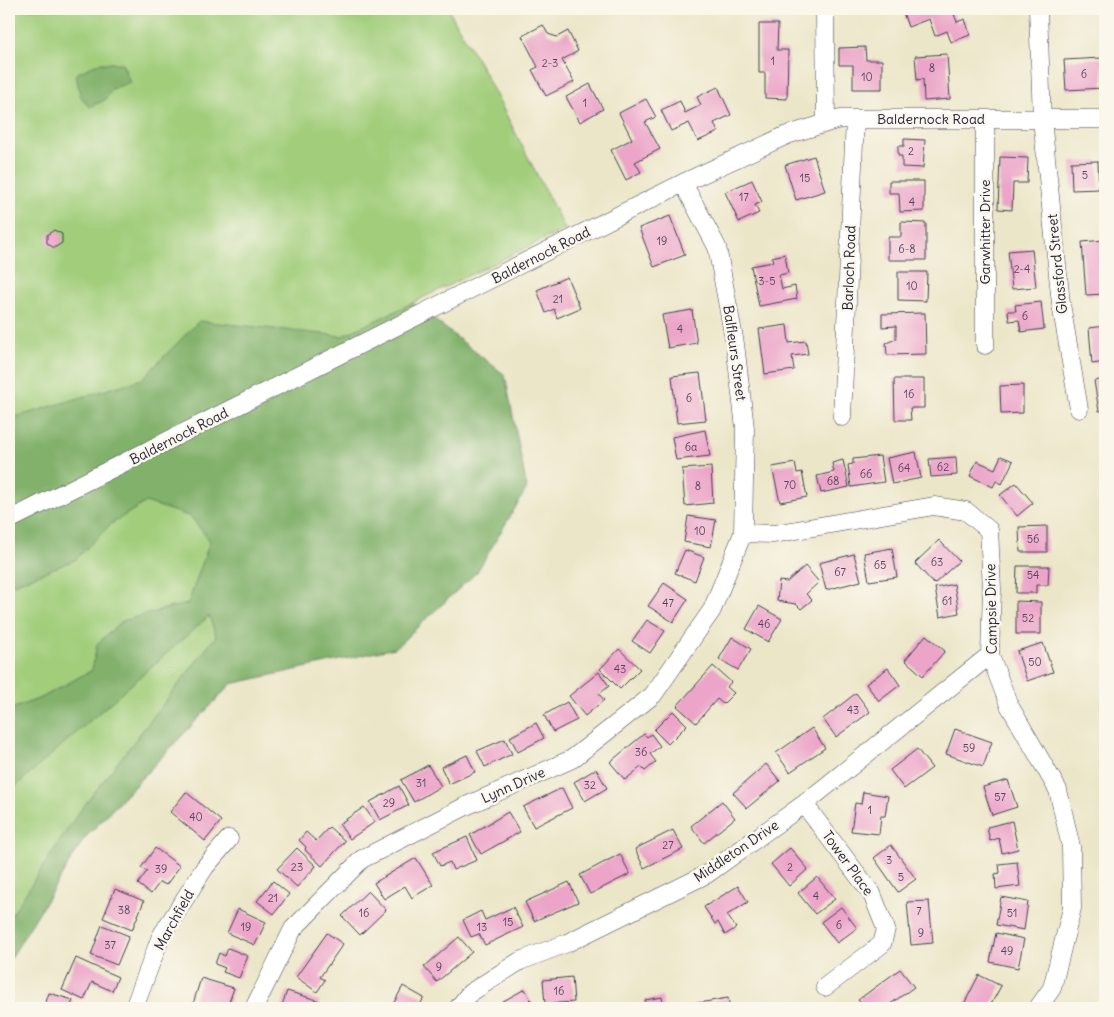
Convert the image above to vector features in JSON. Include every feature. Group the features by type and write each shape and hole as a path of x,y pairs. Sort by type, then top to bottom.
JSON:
{"street":[{"path":"825,9 826,122"},
{"name":"Glassford Street","path":"1038,9 1042,119 1061,304 1079,409"},
{"name":"Baldernock Road","path":"9,520 684,183 787,135 840,119 1105,119"},
{"name":"Barloch Road","path":"842,417 855,119"},
{"name":"Garwhitter Drive","path":"985,120 985,345"},
{"name":"Balfleurs Street","path":"684,183 717,247 735,344 745,428 743,533"},
{"name":"Campsie Drive","path":"743,533 774,534 934,506 966,511 989,530 992,589 990,655 1009,704 1058,790 1071,847 1072,908 1052,988 1038,1008"},
{"name":"Lynn Drive","path":"254,1008 292,929 362,859 466,806 572,759 652,695 712,610 743,533"},
{"name":"Middleton Drive","path":"458,1008 470,993 520,961 567,943 707,874 804,804 990,655"},
{"name":"Tower Place","path":"804,804 872,894 886,928 882,944 825,987"},
{"name":"Marchfield","path":"134,1008 161,936 204,867 229,839"}],"green space":[{"path":"9,9 448,9 483,70 565,229 313,351 191,517 210,541 189,604 210,616 231,684 84,839 9,961"},
{"path":"99,63 122,63 130,82 112,89 105,100 89,107 80,95 76,74"},
{"path":"413,303 505,375 527,488 477,572 395,648 231,684 84,839 9,961 9,919 76,816 216,636 209,616 9,792 9,710 43,697 92,670 97,644 122,621 188,604 210,541 191,517 146,502 111,524 75,560 9,586 9,419 142,379 199,321 342,336"}],"building":[{"path":"760,9 792,9 792,13 760,12"},
{"path":"902,9 952,9 957,22 965,19 970,35 951,42 947,31 935,36 929,19 908,27"},
{"path":"759,24 778,24 777,50 788,50 787,99 765,98 765,73 759,73"},
{"path":"543,25 548,34 557,37 568,31 578,51 562,60 574,82 546,96 532,70 538,67 522,36"},
{"path":"865,47 866,60 882,60 882,89 853,89 853,65 839,65 839,48"},
{"path":"947,54 950,99 924,101 923,79 917,80 915,56"},
{"path":"1102,58 1103,88 1066,90 1064,60"},
{"path":"590,84 603,109 580,122 566,97"},
{"path":"718,87 731,115 714,123 718,132 698,141 689,123 671,131 661,110 680,101 685,113 701,105 697,97"},
{"path":"646,99 656,117 645,122 660,149 635,162 641,172 626,180 611,150 632,139 619,113"},
{"path":"904,139 925,140 923,168 902,167 902,156 898,156 898,146 904,146"},
{"path":"814,156 825,191 796,200 785,165"},
{"path":"1000,157 1028,158 1027,183 1013,183 1012,210 998,209"},
{"path":"1098,161 1099,189 1072,190 1071,162"},
{"path":"752,180 762,202 755,205 759,213 739,222 725,192"},
{"path":"889,181 924,181 924,211 900,212 899,193 889,193"},
{"path":"670,216 685,255 654,267 639,228"},
{"path":"901,222 926,223 926,260 888,260 888,237 901,237"},
{"path":"54,230 62,234 62,243 54,248 47,243 47,235"},
{"path":"1105,240 1105,294 1086,295 1082,242"},
{"path":"1032,249 1036,287 1012,289 1008,251"},
{"path":"785,254 788,273 779,275 782,289 795,286 797,299 759,306 751,266 773,262 772,257"},
{"path":"898,272 927,272 926,301 898,300"},
{"path":"567,277 580,308 557,318 554,309 546,313 537,290"},
{"path":"1041,302 1044,329 1021,332 1019,320 1009,321 1008,311 1016,311 1015,305"},
{"path":"692,310 697,343 668,348 662,315"},
{"path":"925,313 926,354 887,355 886,343 896,339 896,326 882,327 882,314"},
{"path":"787,325 789,343 806,341 808,354 792,356 794,370 765,374 759,329"},
{"path":"1105,326 1105,362 1092,364 1089,328"},
{"path":"700,373 706,420 677,423 672,376"},
{"path":"894,379 924,379 924,408 910,408 911,420 895,420"},
{"path":"1105,379 1105,410 1099,411 1094,381"},
{"path":"1023,385 1023,413 1001,414 1000,386"},
{"path":"705,430 710,456 676,460 672,437"},
{"path":"916,452 921,478 892,484 887,458"},
{"path":"880,456 884,482 851,487 848,465 853,464 853,459"},
{"path":"1001,456 1013,461 1002,484 996,481 993,487 970,476 977,461 995,469"},
{"path":"956,457 957,475 931,477 929,459"},
{"path":"843,460 849,487 821,493 817,476 834,472 832,463"},
{"path":"795,463 797,473 802,472 807,497 780,502 772,467"},
{"path":"711,467 713,503 685,506 682,469"},
{"path":"1016,483 1033,503 1017,516 1000,495"},
{"path":"688,516 716,520 711,547 684,542"},
{"path":"1047,526 1047,552 1020,552 1019,527"},
{"path":"939,540 959,561 934,584 915,563"},
{"path":"892,548 897,577 869,581 864,553"},
{"path":"685,550 704,557 695,581 675,573"},
{"path":"854,554 861,581 826,590 819,563"},
{"path":"805,566 819,582 806,594 812,600 801,609 796,604 777,601 779,581 787,582"},
{"path":"1017,566 1049,566 1048,585 1036,585 1036,593 1016,593"},
{"path":"664,583 688,599 673,622 648,606"},
{"path":"954,584 959,613 940,617 935,588"},
{"path":"1016,601 1041,602 1041,634 1016,634"},
{"path":"759,606 782,619 768,642 746,629"},
{"path":"647,620 665,631 650,653 632,641"},
{"path":"926,635 945,651 923,676 905,660"},
{"path":"732,637 751,649 738,670 719,659"},
{"path":"1043,643 1053,672 1027,681 1017,651"},
{"path":"619,649 640,669 620,689 600,669"},
{"path":"713,666 731,682 727,687 734,693 723,704 717,699 696,723 677,706"},
{"path":"888,668 900,685 879,701 866,684"},
{"path":"599,672 609,686 599,694 604,700 585,716 569,696"},
{"path":"856,693 870,712 836,737 823,719"},
{"path":"567,702 577,720 553,732 544,715"},
{"path":"673,711 687,725 668,744 654,730"},
{"path":"536,723 544,738 518,752 510,737"},
{"path":"812,728 825,748 790,772 776,753"},
{"path":"955,729 992,742 983,767 946,754"},
{"path":"644,734 647,737 651,734 660,746 650,754 656,762 645,771 641,767 625,780 610,762"},
{"path":"505,739 512,754 485,767 477,751"},
{"path":"917,749 932,768 904,789 890,770"},
{"path":"467,755 475,772 449,784 441,767"},
{"path":"766,764 780,781 747,808 733,793"},
{"path":"428,765 441,786 414,802 401,780"},
{"path":"596,769 607,788 585,801 574,782"},
{"path":"1008,780 1017,807 992,815 983,787"},
{"path":"399,786 409,805 380,820 370,802"},
{"path":"562,788 572,808 534,827 523,807"},
{"path":"186,792 221,821 205,841 170,812"},
{"path":"863,792 888,796 885,816 881,816 879,834 851,831 855,803 861,804"},
{"path":"722,801 735,818 704,843 691,826"},
{"path":"364,807 375,822 350,839 339,824"},
{"path":"508,812 520,832 481,854 470,835"},
{"path":"1012,821 1018,849 1002,853 999,838 990,841 987,827"},
{"path":"329,827 345,841 322,866 305,850 306,847 299,840 306,832 316,841"},
{"path":"673,830 683,849 644,868 635,849"},
{"path":"467,837 477,860 453,870 450,862 440,866 433,852"},
{"path":"891,845 916,879 898,892 874,858"},
{"path":"155,848 180,866 166,885 160,882 151,894 138,884 147,871 141,868"},
{"path":"297,848 316,866 297,887 277,869"},
{"path":"790,848 808,869 789,886 771,864"},
{"path":"620,854 630,874 590,894 580,875"},
{"path":"416,858 433,885 412,898 405,886 384,899 374,883"},
{"path":"1017,862 1020,886 996,889 995,874 1000,873 999,864"},
{"path":"817,877 835,899 815,914 798,893"},
{"path":"273,881 289,894 274,914 257,901"},
{"path":"569,882 578,902 534,921 525,902"},
{"path":"738,886 748,902 727,915 736,928 725,935 718,922 715,924 704,907"},
{"path":"115,889 144,901 132,930 103,918"},
{"path":"368,891 386,910 360,935 342,916"},
{"path":"1001,897 1028,902 1024,930 996,925"},
{"path":"929,901 933,943 911,945 907,902"},
{"path":"513,907 523,927 485,945 479,934 471,937 463,920 481,911 485,920"},
{"path":"841,907 857,928 837,943 821,922"},
{"path":"238,909 266,922 255,945 227,933"},
{"path":"102,925 129,936 117,965 91,955"},
{"path":"327,933 343,944 320,977 325,980 317,992 296,977"},
{"path":"996,933 1024,939 1018,968 990,962"},
{"path":"459,937 472,952 437,982 424,967"},
{"path":"228,948 248,956 239,978 223,972 225,968 215,964 219,953 225,956"},
{"path":"76,958 118,977 112,991 92,982 84,1000 62,990"},
{"path":"900,969 914,987 885,1008 865,1008 858,1000"},
{"path":"979,975 1001,986 989,1008 962,1008"},
{"path":"572,977 574,1002 545,1004 543,980"},
{"path":"201,978 234,988 227,1008 206,1008 193,1004"},
{"path":"403,986 424,998 418,1008 391,1008"},
{"path":"525,989 534,1006 531,1008 500,1008 498,1004"},
{"path":"287,991 320,1001 317,1008 281,1008"},
{"path":"49,993 73,1000 70,1008 44,1008"},
{"path":"662,997 664,1008 646,1008 645,1000"},
{"path":"728,998 730,1008 693,1008 693,1004"}]}
